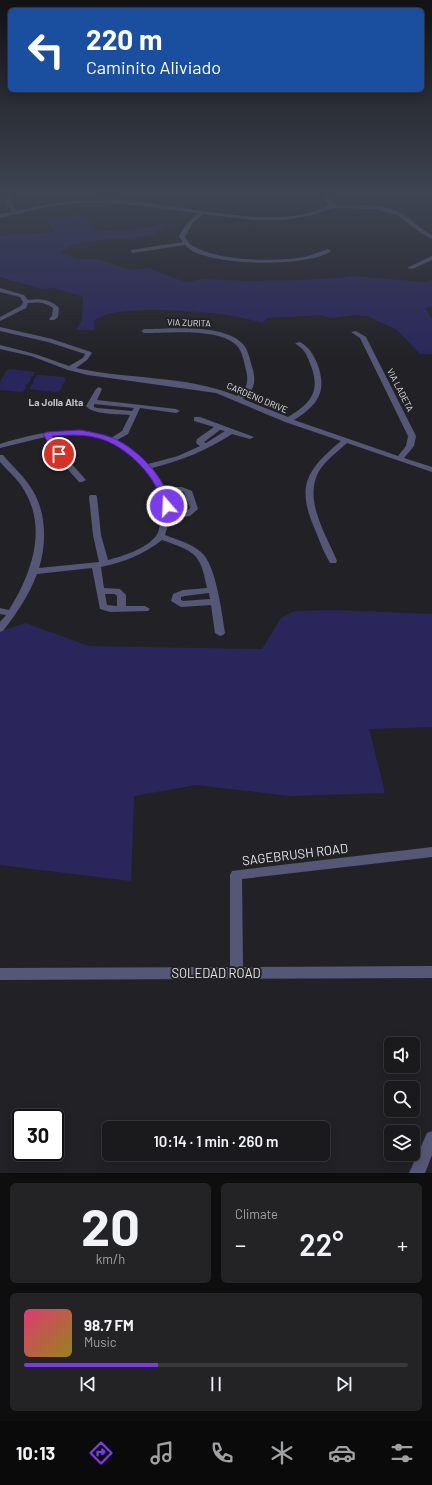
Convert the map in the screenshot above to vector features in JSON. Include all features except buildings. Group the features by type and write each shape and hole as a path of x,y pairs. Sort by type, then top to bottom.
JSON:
{"street":[{"path":"133,251 141,250"},
{"path":"194,250 231,259 254,261 301,258 328,251"},
{"path":"410,268 432,258"},
{"path":"0,290 22,296 26,302"},
{"path":"26,302 41,301 52,303 56,308 55,317 52,319"},
{"path":"0,319 24,307 26,302"},
{"path":"0,329 50,340 89,353 85,359 70,369"},
{"name":"VIA ZURITA","path":"144,331 216,333 230,337 243,348 252,380 250,390 238,399"},
{"name":"VIA LADETA","path":"354,332 362,337 412,436 411,445 402,457 398,459"},
{"path":"288,420 303,410 317,394 319,387 317,372 306,347 298,343"},
{"name":"CARDENO DRIVE","path":"0,347 33,355 70,369 88,373 198,386 229,395 288,420 345,441 432,470"},
{"path":"99,390 92,402 136,410 176,410"},
{"path":"112,440 125,432 136,410"},
{"path":"196,419 250,437"},
{"path":"207,447 200,443 200,441 219,427"},
{"path":"147,467 174,461 207,447 231,431"},
{"path":"0,446 22,439 47,434 80,432 100,436 112,440 130,452 147,467 154,476 165,496 168,516 167,523 160,536 135,554 122,559 100,564 35,571"},
{"path":"47,434 59,454 82,480"},
{"path":"333,561 310,505 308,487 311,478 321,462 345,441"},
{"path":"0,457 30,494 40,522 40,539 35,571 12,613 0,629"},
{"path":"162,490 182,489 188,491 194,509 187,514 168,516"},
{"path":"93,497 100,564 100,591 103,607 110,609 145,609"},
{"path":"160,536 184,545 202,558 212,590 220,633"},
{"path":"212,590 183,593 176,596 176,601 182,604 214,602"},
{"path":"100,591 117,591 121,595 122,609"},
{"path":"0,611 12,613"},
{"name":"SAGEBRUSH ROAD","path":"237,973 236,875 432,852"},
{"name":"SOLEDAD ROAD","path":"0,974 432,972"},
{"path":"417,1173 432,1138"}],"shaded area":[{"path":"0,250 65,250 60,253 77,259 97,259 131,270 148,268 185,282 204,279 246,281 299,280 353,276 424,282 432,280 432,306 425,308 432,319 432,354 420,354 397,330 367,316 355,315 331,318 322,315 268,318 262,323 232,316 215,314 138,310 104,315 94,321 95,330 76,330 82,320 83,297 54,288 43,289 0,277"},
{"path":"10,369 35,372 33,376 30,377 31,379 28,384 25,385 24,391 0,390 1,379 7,370"},
{"path":"36,376 64,377 66,379 61,385 60,391 56,392 29,389 34,383 33,381"},
{"path":"335,610 432,614 432,727 369,729 385,793 290,796 196,785 134,796 131,881 0,865 0,632 25,623 89,646 262,649 281,618 295,611"}],"district":[{"name":"La Jolla Alta","path":"56,402"}],"route":[{"path":"59,454 47,434 80,432 112,440 130,452 147,467 154,476 165,496 167,506"}]}
